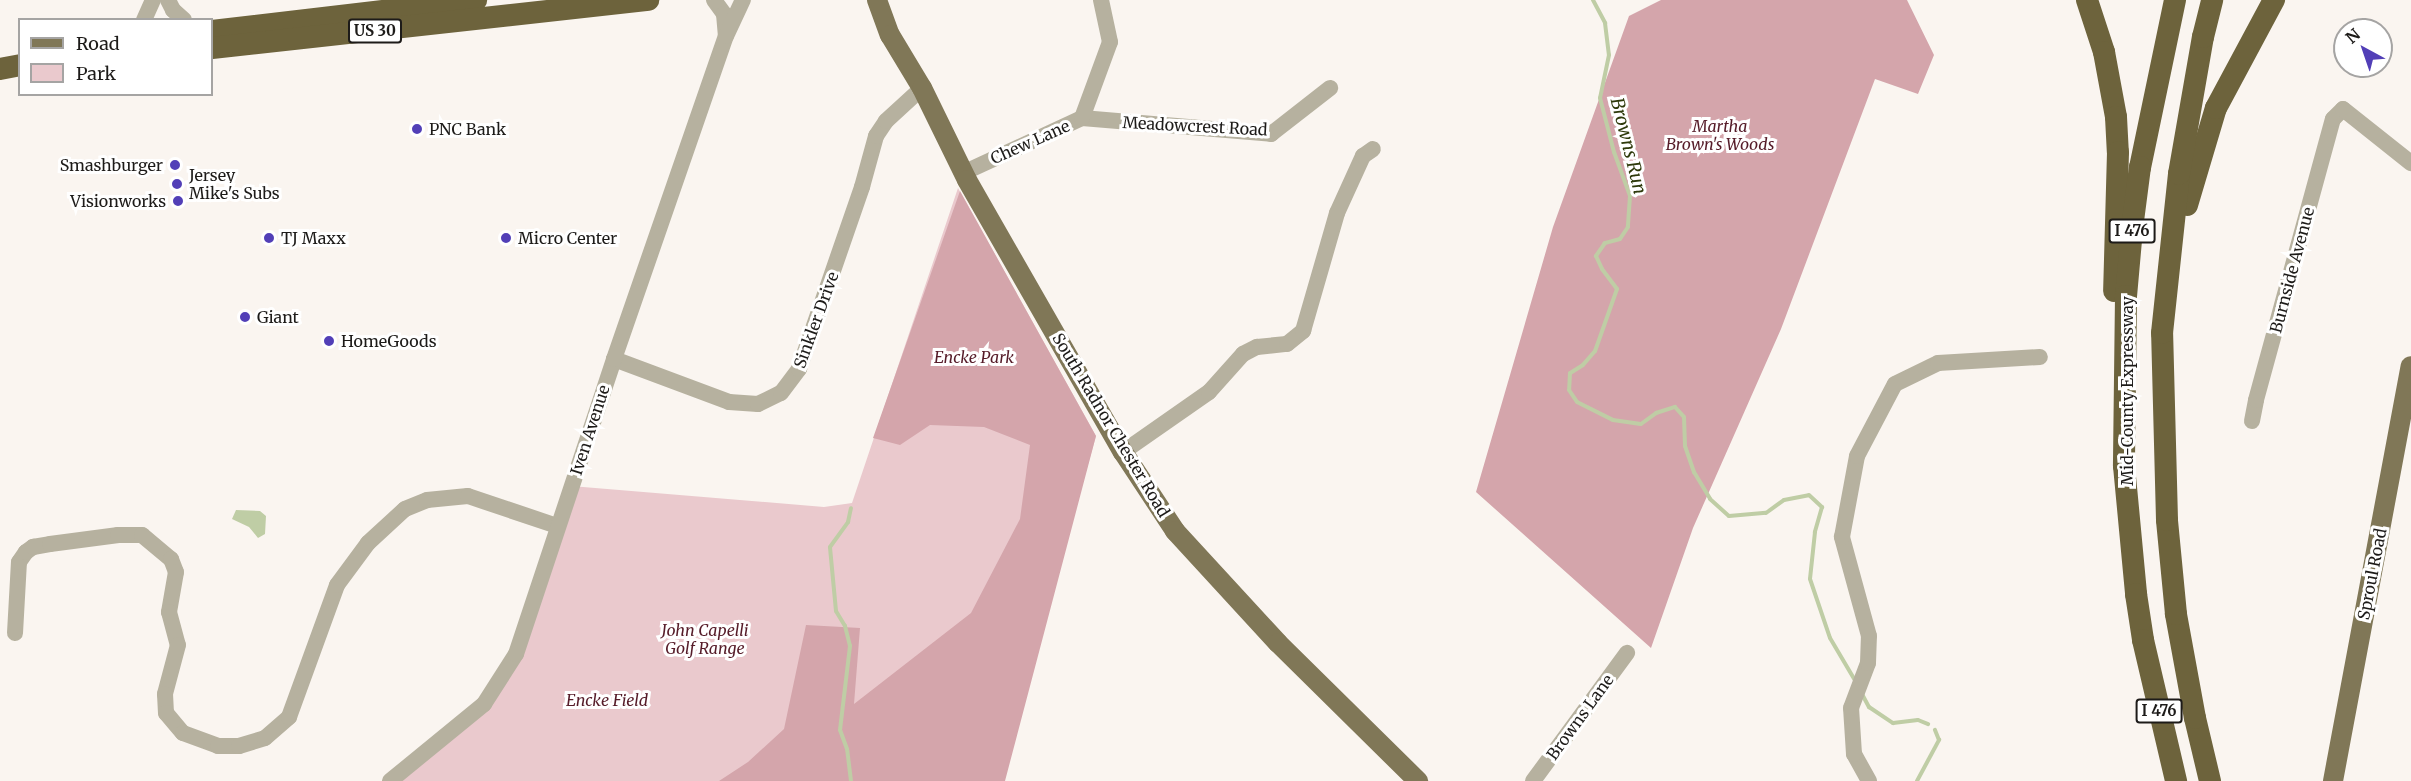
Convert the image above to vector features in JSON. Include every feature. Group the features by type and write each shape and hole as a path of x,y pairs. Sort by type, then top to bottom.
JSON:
{"highway":[{"name":"US 30","path":"213,35 476,0"},
{"name":"US 30","path":"213,35 648,0"},
{"path":"2087,0 2104,52 2116,117 2118,152 2113,277 2124,466"},
{"name":"Mid-County Expressway","path":"2175,0 2140,167 2132,229 2126,296 2124,466 2136,594 2143,640 2176,781"},
{"name":"I 476","path":"2210,781 2195,718 2176,614 2167,520 2162,333 2179,174 2202,37 2212,0"},
{"path":"2162,333 2185,211 2209,126 2225,88 2274,0"},
{"path":"0,69 18,65"}],"main road":[{"name":"South Radnor Chester Road","path":"877,0 890,35 922,88 963,172 1123,452 1175,531 1278,643 1418,781"},
{"name":"Sproul Road","path":"2333,781 2410,376"}],"street":[{"path":"145,18 153,0"},
{"path":"168,0 173,10 182,18"},
{"path":"714,0 724,14 726,36"},
{"name":"Iven Avenue","path":"390,781 484,704 516,654 557,526 726,36 743,0"},
{"name":"Chew Lane","path":"963,172 1082,118 1110,42 1101,0"},
{"name":"Sinkler Drive","path":"614,359 729,402 758,404 781,393 799,369 858,197 876,136 886,121 922,88"},
{"name":"Meadowcrest Road","path":"1082,118 1271,134 1330,88"},
{"name":"Burnside Avenue","path":"2252,421 2332,120 2343,109 2411,163"},
{"path":"1123,452 1209,392 1243,354 1257,347 1287,344 1303,331 1337,213 1363,156 1373,149"},
{"path":"1869,781 1854,754 1851,708 1868,663 1869,636 1842,537 1857,456 1895,384 1938,363 2040,357"},
{"path":"15,633 19,562 33,547 118,535 142,535 171,559 177,572 169,612 178,645 165,694 166,713 183,733 218,746 239,746 255,742 275,732 289,717 337,585 368,543 405,509 427,500 468,496 557,526"},
{"name":"Browns Lane","path":"1533,781 1627,653"}],"green space":[{"name":"Martha Brown's Woods","path":"1661,0 1907,0 1934,55 1918,94 1875,79 1781,329 1693,528 1651,648 1476,492 1553,227 1629,16"},
{"path":"958,188 1096,436 999,781 390,781 484,704 516,654 571,486 824,507 852,503"},
{"name":"Encke Park","path":"960,191 1096,436 1005,781 719,781 748,762 784,729 806,625 860,628 854,704 971,613 1020,519 1030,445 984,427 930,425 900,445 873,438"}],"shaded area":[{"path":"236,510 260,511 266,516 265,534 258,538 249,527 232,519"}],"waterway":[{"name":"Browns Run","path":"1593,0 1605,23 1609,55 1600,98 1614,152 1630,196 1628,227 1620,239 1605,243 1596,256 1602,269 1617,289 1595,351 1583,365 1570,373 1569,390 1577,402 1613,420 1641,424 1656,413 1675,407 1684,417 1685,446 1694,472 1710,499 1729,516 1766,513 1784,500 1809,495 1822,507 1815,532 1810,579 1830,638 1856,682"},
{"path":"851,508 848,522 830,547 836,611 845,626 850,646 840,730 847,749 851,781"},
{"name":"Browns Run","path":"1862,694 1869,707 1893,723 1918,720 1928,724"},
{"name":"Browns Run","path":"1917,781 1939,740 1935,730"}],"place":[{"name":"PNC Bank","path":"417,129"},
{"name":"Smashburger","path":"175,165"},
{"name":"Jersey Mike's Subs","path":"177,184"},
{"name":"Visionworks","path":"178,201"},
{"name":"TJ Maxx","path":"269,238"},
{"name":"Micro Center","path":"506,238"},
{"name":"Giant","path":"245,317"},
{"name":"HomeGoods","path":"329,341"}],"park label":[{"name":"John Capelli Golf Range","path":"705,639"},
{"name":"Encke Field","path":"607,700"}]}
